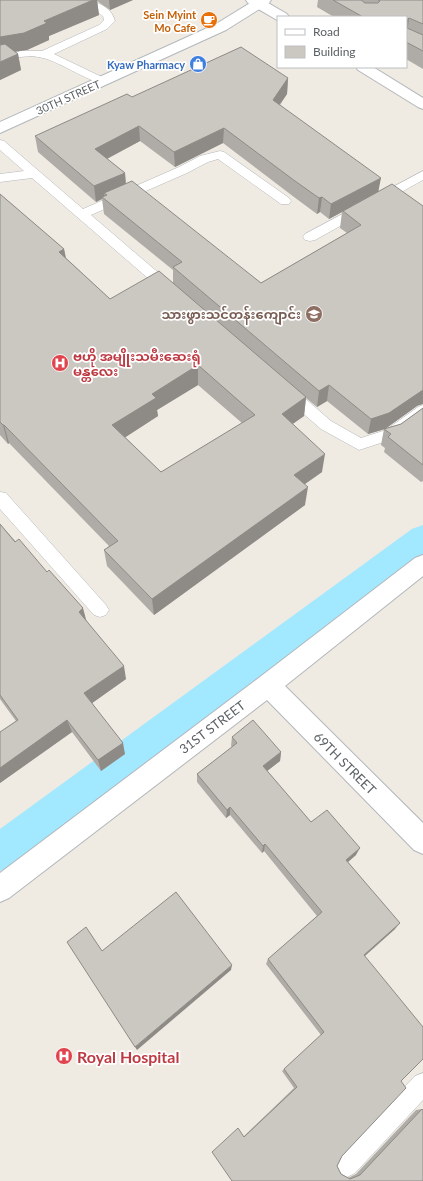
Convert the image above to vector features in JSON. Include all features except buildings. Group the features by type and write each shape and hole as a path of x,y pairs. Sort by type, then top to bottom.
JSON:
{"street":[{"path":"257,1 280,16"},
{"name":"30TH STREET","path":"7,110 88,74 221,27 257,1"},
{"name":"30TH STREET","path":"0,128 102,81 157,50"},
{"path":"365,68 423,104"},
{"name":"31ST STREET","path":"0,889 268,685 423,564"},
{"name":"69TH STREET","path":"268,685 423,841"}],"lane":[{"path":"44,54 103,27 110,21 108,14 86,0"},
{"path":"0,58 28,54 44,54 102,81"},
{"path":"0,144 177,296"},
{"path":"82,214 183,170 204,159 220,155 249,176 262,188 285,201"},
{"path":"0,178 35,174"},
{"path":"310,237 423,175"},
{"path":"279,384 326,425 359,444 391,434 423,411"},
{"path":"0,498 100,610"},
{"path":"347,1165 423,1084"}],"waterway":[{"path":"0,852 423,538"}],"place":[{"name":"Sein Myint Mo Cafe","path":"209,20"},
{"name":"Kyaw Pharmacy","path":"198,64"},
{"name":"သားဖွားသင်တန်းကျောင်း","path":"314,314"},
{"name":"ဗဟို အမျိုးသမီးဆေးရုံ မန္တလေး","path":"60,363"},
{"name":"Royal Hospital","path":"64,1056"}]}
